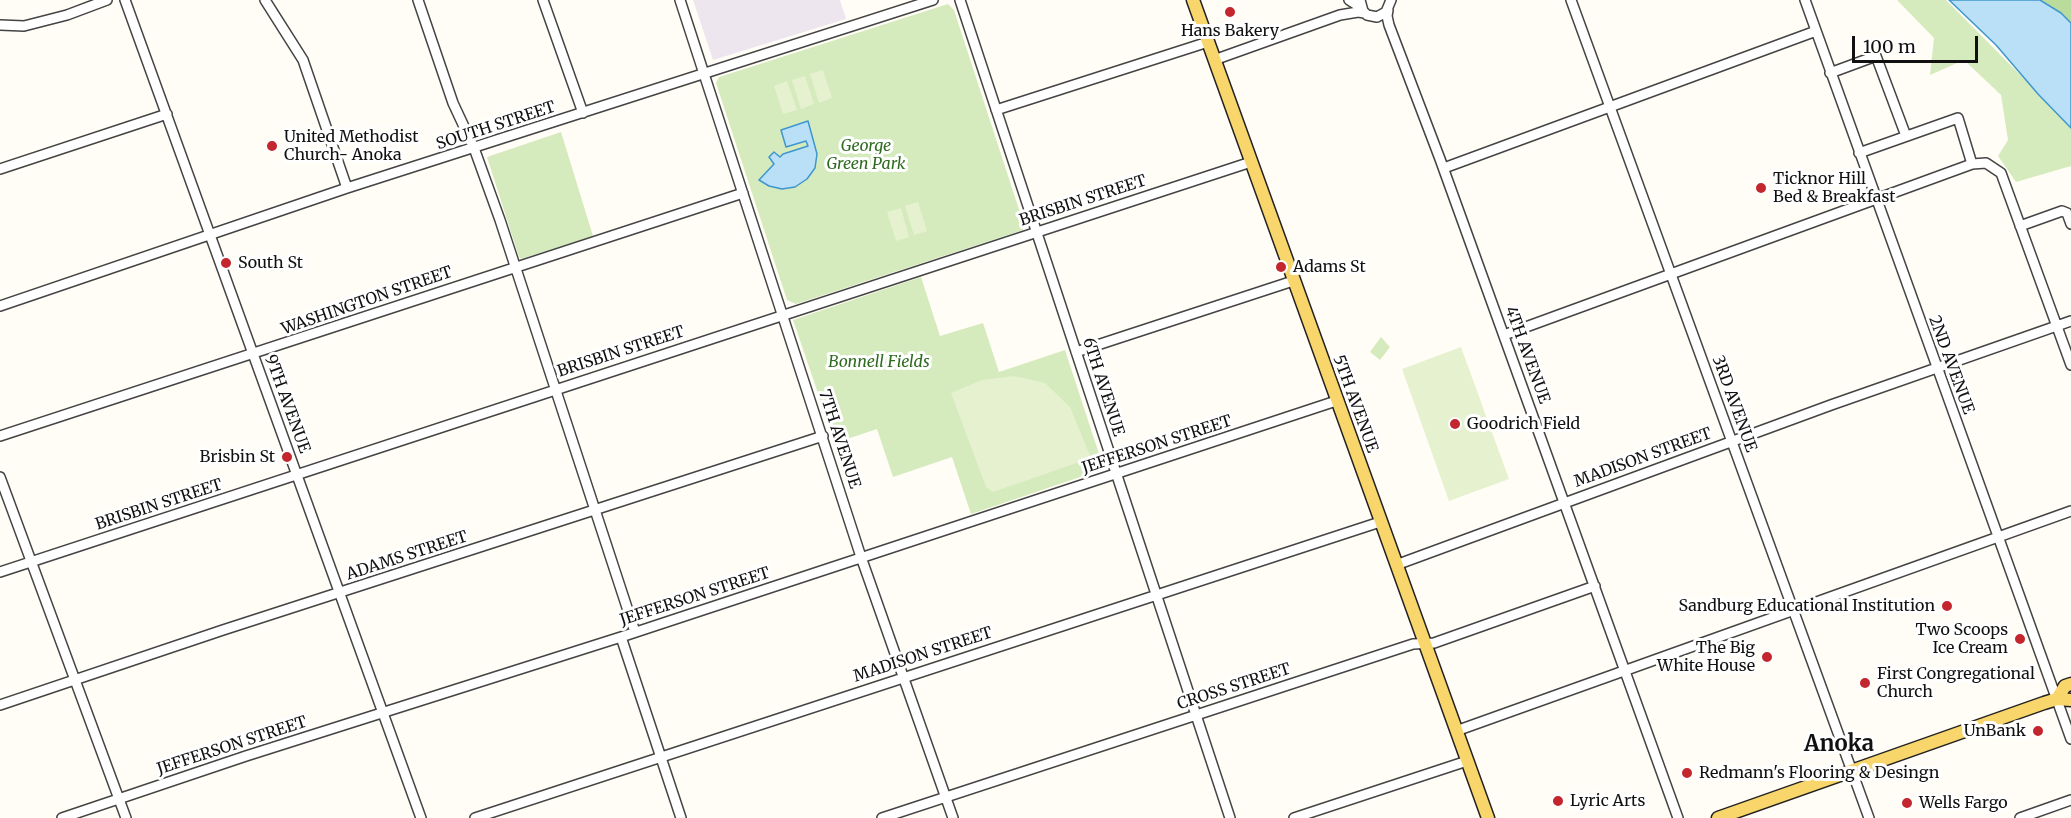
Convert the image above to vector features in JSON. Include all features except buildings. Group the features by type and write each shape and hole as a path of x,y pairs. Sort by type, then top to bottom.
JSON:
{"main road":[{"name":"5TH AVENUE","path":"1193,0 1488,818"},
{"path":"2057,699 2065,686 2071,684"},
{"path":"1718,818 2057,699 2071,700"}],"street":[{"path":"0,25 24,26 67,15 107,0"},
{"name":"9TH AVENUE","path":"125,0 421,818"},
{"path":"265,0 303,60 347,188"},
{"path":"418,0 453,103 474,148 515,267 635,632"},
{"path":"543,0 583,113"},
{"name":"7TH AVENUE","path":"680,0 861,557 953,818"},
{"name":"SOUTH STREET","path":"0,306 347,188 933,0"},
{"name":"6TH AVENUE","path":"960,0 1230,818"},
{"name":"4TH AVENUE","path":"1349,0 1364,9 1395,39"},
{"name":"3RD AVENUE","path":"1572,0 1869,818"},
{"name":"2ND AVENUE","path":"1805,0 2071,739"},
{"path":"1214,60 1340,15 1364,9 1382,15 1391,4"},
{"name":"4TH AVENUE","path":"1391,4 1387,16 1395,39 1444,168 1678,818"},
{"path":"1444,168 1816,31"},
{"path":"996,110 1208,42"},
{"path":"1830,73 1876,56 1906,136"},
{"path":"0,169 167,114"},
{"path":"1859,153 1958,118 1972,164"},
{"name":"BRISBIN STREET","path":"0,572 1251,162"},
{"path":"1504,335 1972,164 1986,163 2001,173 2071,364"},
{"name":"WASHINGTON STREET","path":"0,436 743,193"},
{"path":"2020,226 2062,211 2067,213 2071,224"},
{"path":"1076,352 1293,281"},
{"name":"MADISON STREET","path":"1396,565 2071,321"},
{"name":"JEFFERSON STREET","path":"62,818 621,637 1336,401"},
{"name":"ADAMS STREET","path":"0,705 823,436"},
{"path":"0,477 126,818"},
{"path":"1456,730 2071,510"},
{"name":"MADISON STREET","path":"475,818 1380,522"},
{"name":"CROSS STREET","path":"882,818 1413,644 1437,642 1595,586"},
{"path":"621,637 681,818"},
{"path":"1294,818 1467,761"},
{"path":"2020,818 2071,800"}],"shaded area":[{"path":"693,0 840,0 846,19 713,60"}],"green space":[{"path":"1897,0 1946,0 2071,126 2071,166 2016,182 1998,156 2008,140 2001,95 1964,60 1930,75 1934,38"},
{"path":"2040,0 2071,0 2071,23 2061,13"},
{"name":"George Green Park","path":"948,4 954,10 1024,225 1023,230 796,304 787,300 716,83 719,77"},
{"path":"823,70 832,98 819,103 810,74"},
{"path":"805,76 814,104 801,109 792,80"},
{"path":"787,81 797,110 783,114 774,86"},
{"path":"561,132 593,236 521,259 487,157"},
{"path":"918,202 927,231 914,235 905,206"},
{"path":"901,208 909,237 896,241 887,212"},
{"name":"Bonnell Fields","path":"921,277 940,336 983,323 999,372 1065,350 1104,469 971,514 952,457 893,477 877,429 835,443 793,320"},
{"path":"1381,337 1390,347 1380,360 1370,352"},
{"name":"Goodrich Field","path":"1461,347 1509,479 1449,501 1402,369"},
{"path":"1014,376 1045,383 1070,407 1091,458 993,492 986,487 951,393 982,380"}],"water":[{"path":"1949,0 2040,0 2061,13 2071,23 2071,128 1996,45"},
{"path":"808,121 817,154 815,168 807,179 795,187 782,189 769,186 759,180 774,164 769,157 774,152 780,157 808,146 806,141 786,147 781,130"}],"place":[{"name":"Hans Bakery","path":"1230,12"},
{"name":"United Methodist Church- Anoka","path":"272,146"},
{"name":"Ticknor Hill Bed & Breakfast","path":"1761,188"},
{"name":"South St","path":"226,263"},
{"name":"Adams St","path":"1281,267"},
{"name":"Goodrich Field","path":"1455,424"},
{"name":"Brisbin St","path":"287,457"},
{"name":"Sandburg Educational Institution","path":"1947,606"},
{"name":"Two Scoops Ice Cream","path":"2020,639"},
{"name":"The Big White House","path":"1767,657"},
{"name":"First Congregational Church","path":"1865,683"},
{"name":"UnBank","path":"2038,731"},
{"name":"Redmann's Flooring & Desingn","path":"1687,773"},
{"name":"Lyric Arts","path":"1558,801"},
{"name":"Wells Fargo","path":"1907,803"}],"district":[{"name":"Anoka","path":"1839,745"}]}
